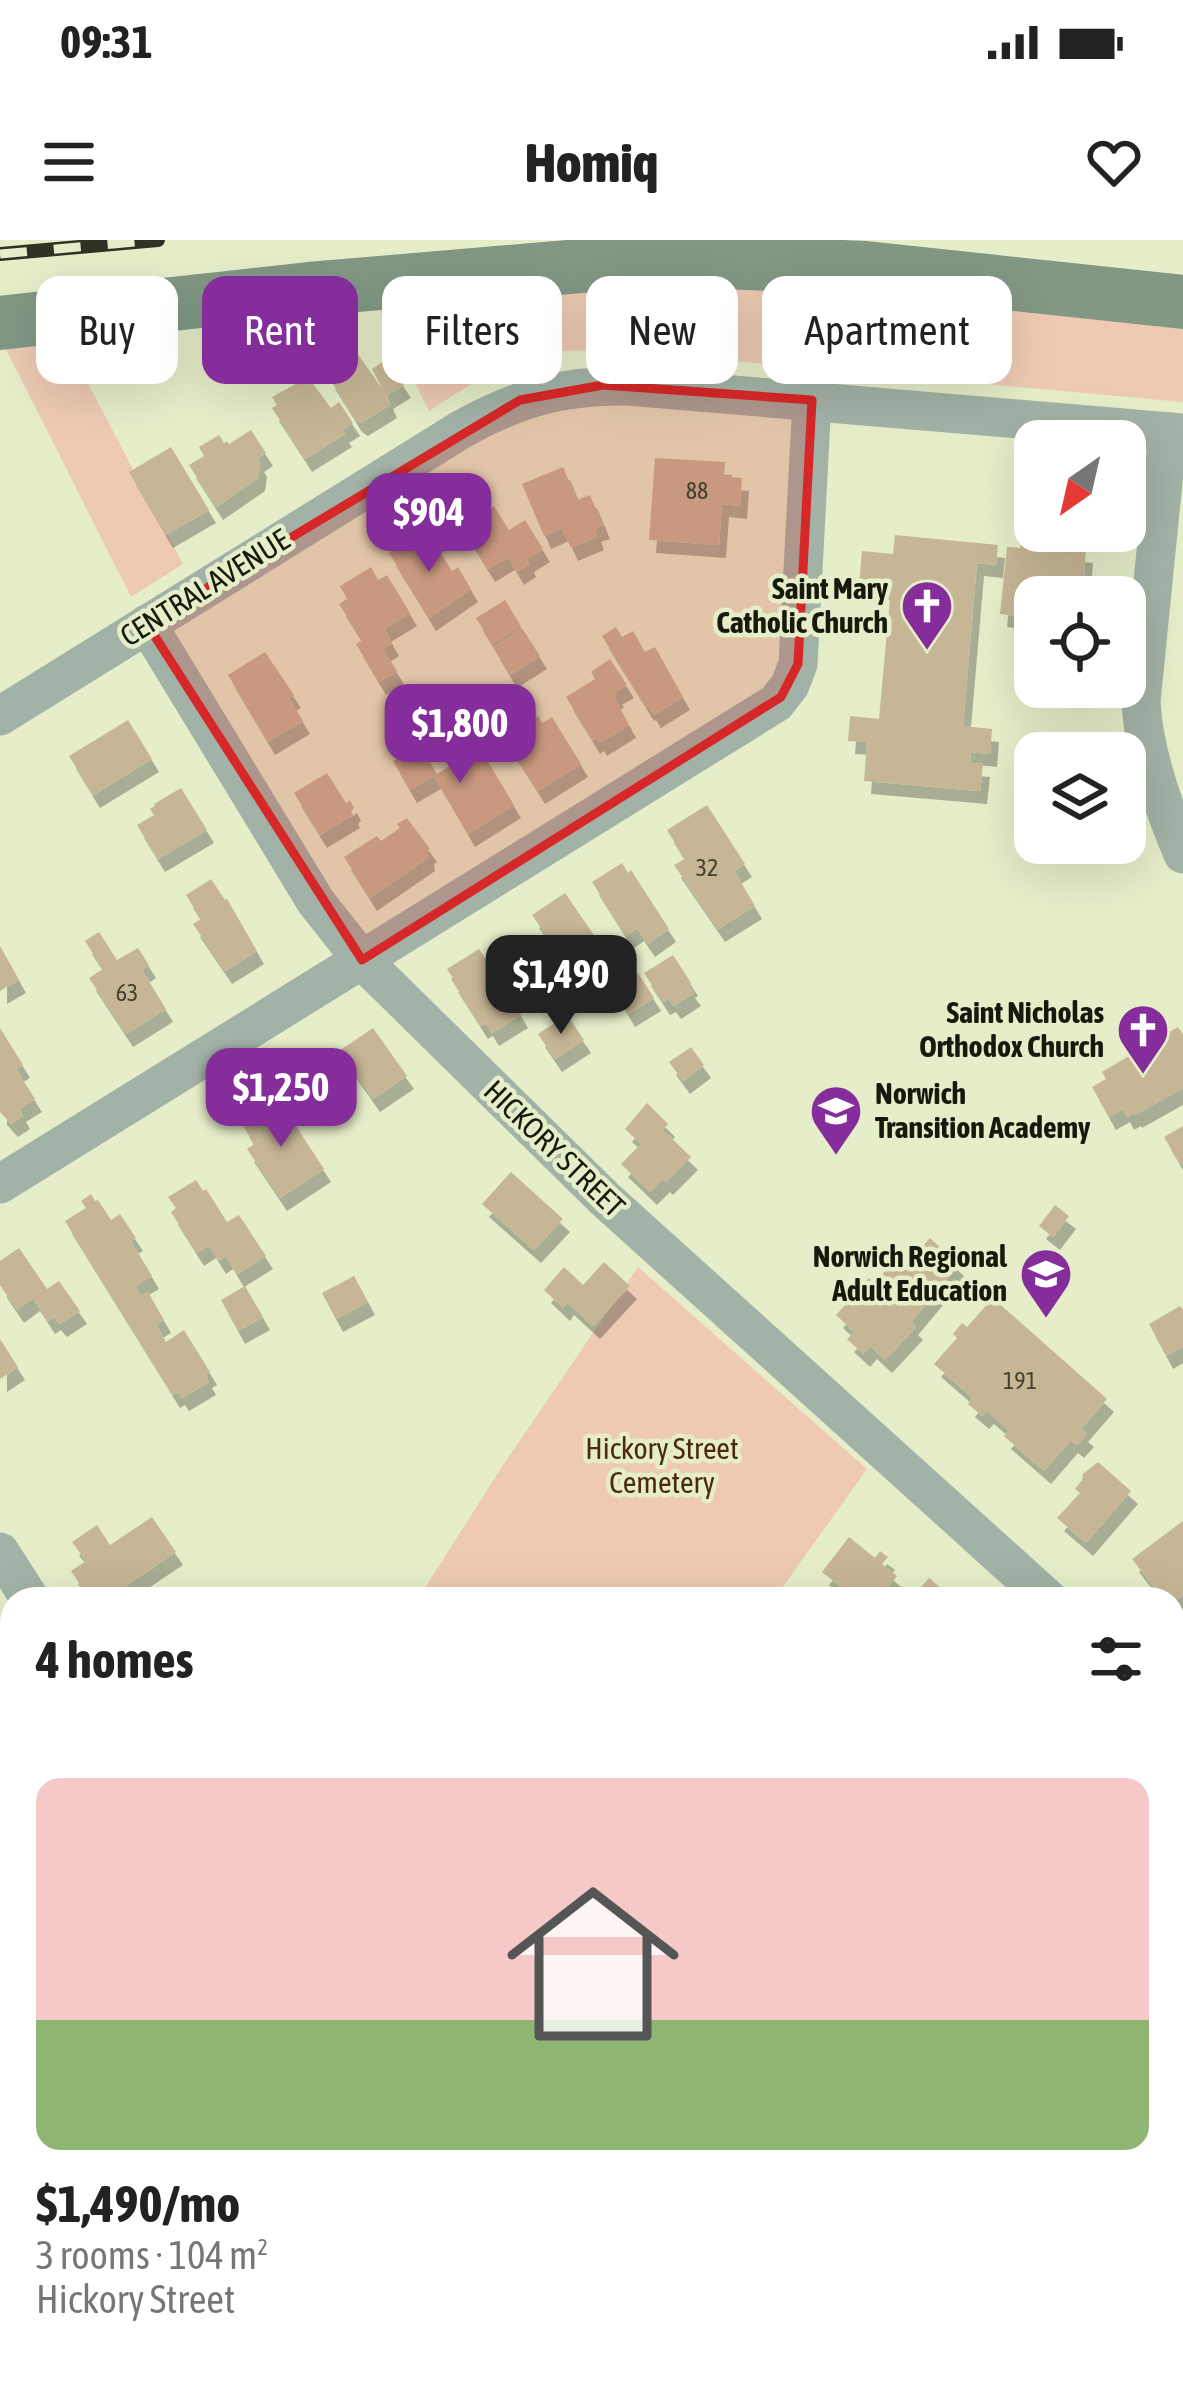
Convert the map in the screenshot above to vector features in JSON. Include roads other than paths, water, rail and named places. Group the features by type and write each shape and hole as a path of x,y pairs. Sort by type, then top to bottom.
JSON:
{"main road":[{"path":"0,323 331,287 701,261 866,268 1183,302"}],"street":[{"name":"CENTRAL AVENUE","path":"0,716 446,438 520,400 580,387 628,386 1175,433"},
{"path":"0,1184 781,697 798,664 812,400"},
{"path":"1175,433 1141,701 1143,727 1183,854"},
{"name":"HICKORY STREET","path":"147,624 316,902 362,960 620,1213 1035,1587"},
{"path":"0,1552 22,1587"}],"railway":[{"path":"0,254 158,240"}],"place":[{"name":"Saint Mary Catholic Church","path":"927,652"},
{"name":"Saint Nicholas Orthodox Church","path":"1143,1076"},
{"name":"Norwich Transition Academy","path":"836,1157"},
{"name":"Norwich Regional Adult Education","path":"1046,1320"}],"park label":[{"name":"Hickory Street Cemetery","path":"662,1466"}]}
